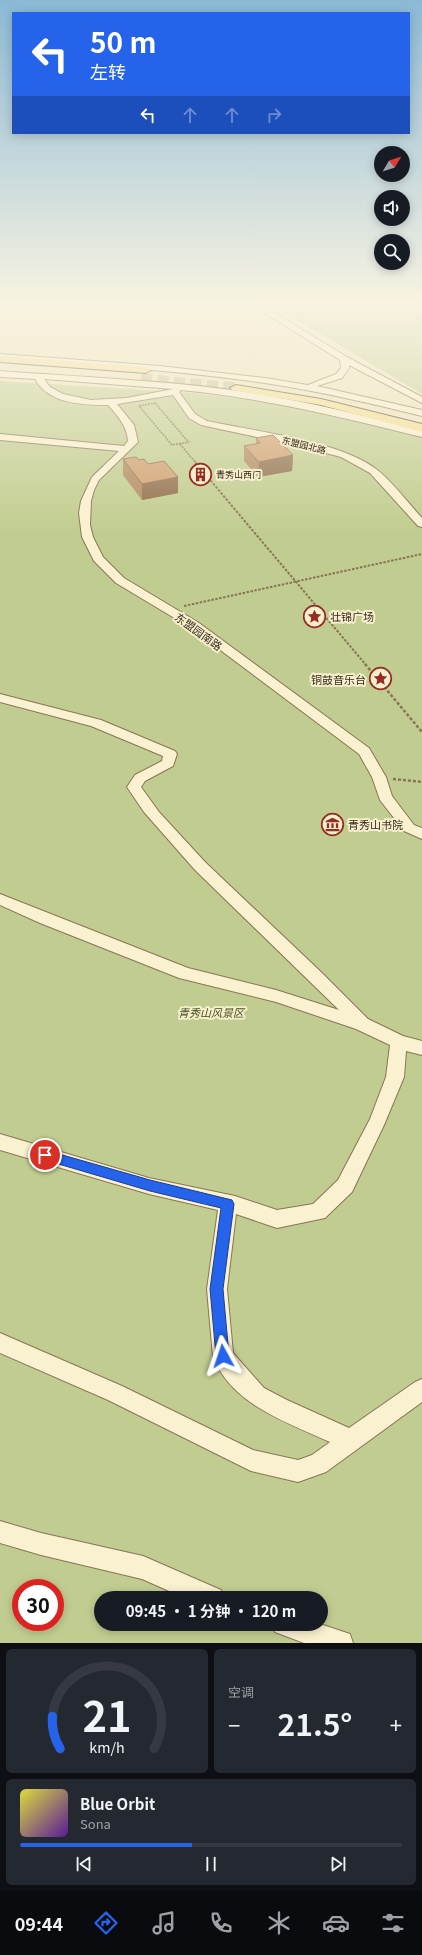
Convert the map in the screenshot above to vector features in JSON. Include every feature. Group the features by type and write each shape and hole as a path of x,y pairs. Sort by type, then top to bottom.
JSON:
{"main road":[{"path":"239,383 337,395 422,417"},
{"path":"239,383 334,398 422,420"},
{"path":"239,383 422,428"}],"street":[{"path":"39,379 45,388 69,399 111,403 135,401 177,389 184,379"},
{"path":"62,379 177,389 273,400 316,408 422,434"},
{"path":"58,395 64,390 67,379"},
{"path":"253,379 307,386 381,402 422,413"},
{"path":"307,386 332,379"},
{"path":"381,379 422,400"},
{"name":"东盟园北路","path":"177,389 192,416 204,423 304,444 350,458 373,471 422,524"},
{"name":"东盟园南路","path":"111,403 129,424 133,433 133,442 95,479 91,486 83,513 88,539 96,554 107,569 132,587 170,609 364,751 379,777 385,797 409,828 422,834"},
{"path":"0,437 126,449"},
{"path":"0,698 96,724 170,754 168,763 140,778 134,787 141,799 194,860 329,988 362,1024"},
{"path":"0,899 52,922 185,974 276,996 362,1024 399,1042 422,1048"},
{"path":"0,1142 150,1186 228,1204 277,1219 318,1212 345,1186 378,1120 395,1077 399,1042"},
{"path":"228,1204 217,1289 223,1356 239,1377 257,1395 279,1408 351,1440"},
{"path":"0,1343 115,1393 251,1460 298,1471 318,1464 422,1389"},
{"path":"0,1532 41,1544 143,1568 197,1591"},
{"path":"304,1631 340,1643"}],"path":[{"path":"155,403 189,442 180,444 172,445 139,406 155,403"},
{"path":"180,444 422,732"},
{"path":"170,609 422,554"},
{"path":"379,777 422,782"}],"green space":[{"path":"396,379 422,379 422,394"},
{"name":"青秀山风景区","path":"0,381 193,393 280,404 422,437 422,1643 0,1643"}],"building":[{"path":"273,435 293,455 259,462 244,446 260,443 256,438"},
{"path":"136,457 139,460 144,459 148,464 164,461 178,477 142,484 123,459"}],"tunnel":[{"path":"141,379 236,388"}],"place":[{"name":"青秀山西门","path":"200,474"},
{"name":"壮锦广场","path":"314,616"},
{"name":"铜鼓音乐台","path":"381,679"},
{"name":"青秀山书院","path":"333,824"}],"route":[{"path":"45,1155 150,1186 228,1204 217,1289 223,1356"}]}
